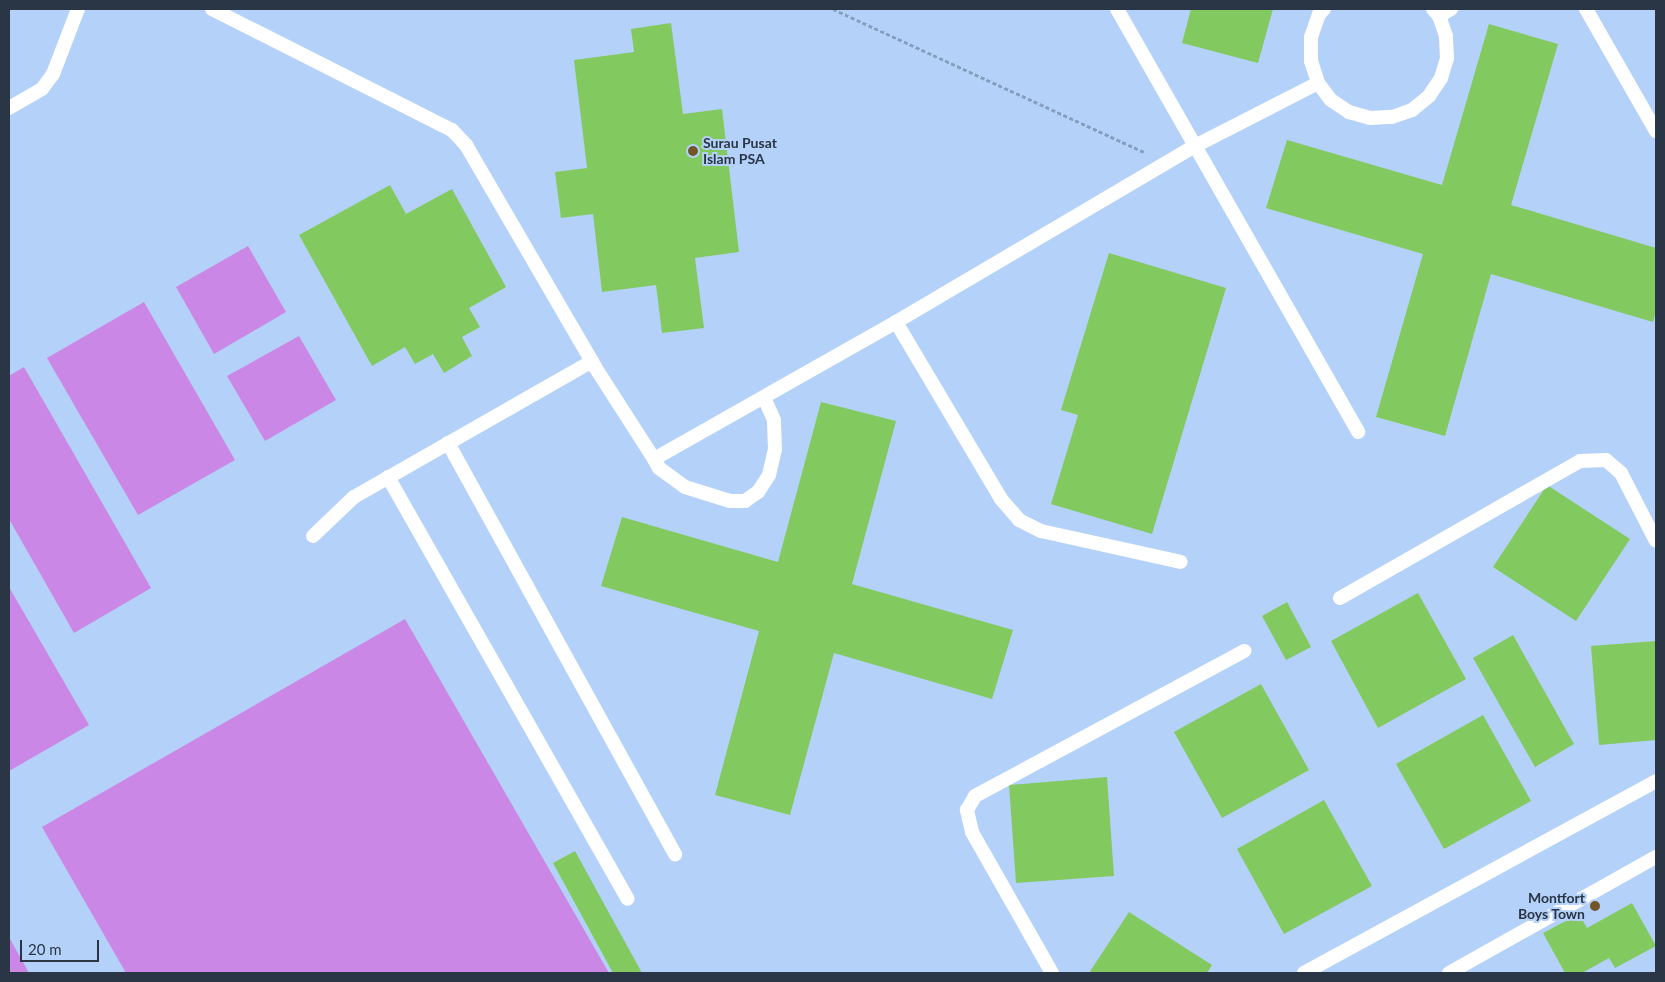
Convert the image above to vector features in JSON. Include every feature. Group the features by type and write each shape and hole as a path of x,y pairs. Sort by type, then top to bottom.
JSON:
{"lane":[{"path":"9,108 42,89 53,74 78,9"},
{"path":"212,9 452,130 466,145 592,361 659,468 685,486 730,501 745,502 758,492 769,475 775,450 774,420 764,398"},
{"path":"1117,9 1358,432"},
{"path":"1324,9 1319,14 1311,37 1310,61 1318,83 1331,100 1356,114 1370,118 1392,117 1412,110 1429,96 1441,78 1447,58 1446,36 1441,11"},
{"path":"1586,9 1656,131"},
{"path":"654,459 896,322 1195,146 1318,83"},
{"path":"896,322 1001,499 1019,520 1041,531 1181,562"},
{"path":"312,536 354,497 592,361"},
{"path":"448,443 675,856"},
{"path":"1340,598 1580,461 1606,460 1621,473 1656,541"},
{"path":"388,476 628,899"},
{"path":"1052,973 972,832 967,810 975,796 1244,651"},
{"path":"1304,973 1656,781"},
{"path":"1453,972 1656,857"}],"path":[{"path":"833,9 1167,163"}],"shaded area":[{"path":"248,246 286,312 214,354 176,287"},
{"path":"144,302 235,460 138,515 47,358"},
{"path":"299,336 336,400 265,441 227,376"},
{"path":"24,367 151,588 74,633 9,519 9,376"},
{"path":"9,587 89,725 9,771"},
{"path":"405,619 609,973 126,973 42,827"},
{"path":"9,937 29,973 9,973"}],"building":[{"path":"1191,9 1273,9 1258,63 1182,43"},
{"path":"671,23 683,114 722,109 739,252 695,258 704,328 662,333 656,285 602,292 593,214 561,218 555,172 587,168 574,60 634,52 631,29"},
{"path":"1489,24 1558,44 1511,205 1656,248 1656,311 1653,322 1491,274 1445,436 1376,417 1423,254 1266,208 1287,140 1442,185"},
{"path":"390,185 406,214 452,189 506,287 469,308 480,327 462,337 472,356 444,373 433,354 415,364 405,347 372,366 299,235"},
{"path":"1109,253 1226,288 1152,534 1051,504 1078,415 1061,410"},
{"path":"821,402 896,421 852,584 1013,630 992,699 834,653 790,815 715,795 759,631 601,586 622,517 778,562"},
{"path":"1547,485 1630,539 1576,621 1493,567"},
{"path":"1418,593 1466,679 1378,728 1331,641"},
{"path":"1287,602 1311,647 1286,660 1262,616"},
{"path":"1513,635 1574,744 1535,767 1473,658"},
{"path":"1656,641 1656,740 1599,745 1591,646"},
{"path":"1261,684 1309,770 1222,818 1174,732"},
{"path":"1483,715 1531,801 1444,849 1396,764"},
{"path":"1107,777 1114,876 1016,883 1009,785"},
{"path":"1324,800 1372,886 1284,934 1237,849"},
{"path":"575,851 642,973 613,973 553,863"},
{"path":"1632,903 1656,946 1615,968 1609,958 1582,973 1565,973 1543,933 1579,914 1587,928"},
{"path":"1129,912 1212,965 1207,973 1089,973"}],"place":[{"name":"Surau Pusat Islam PSA","path":"693,151"},
{"name":"Montfort Boys Town","path":"1595,906"}]}
